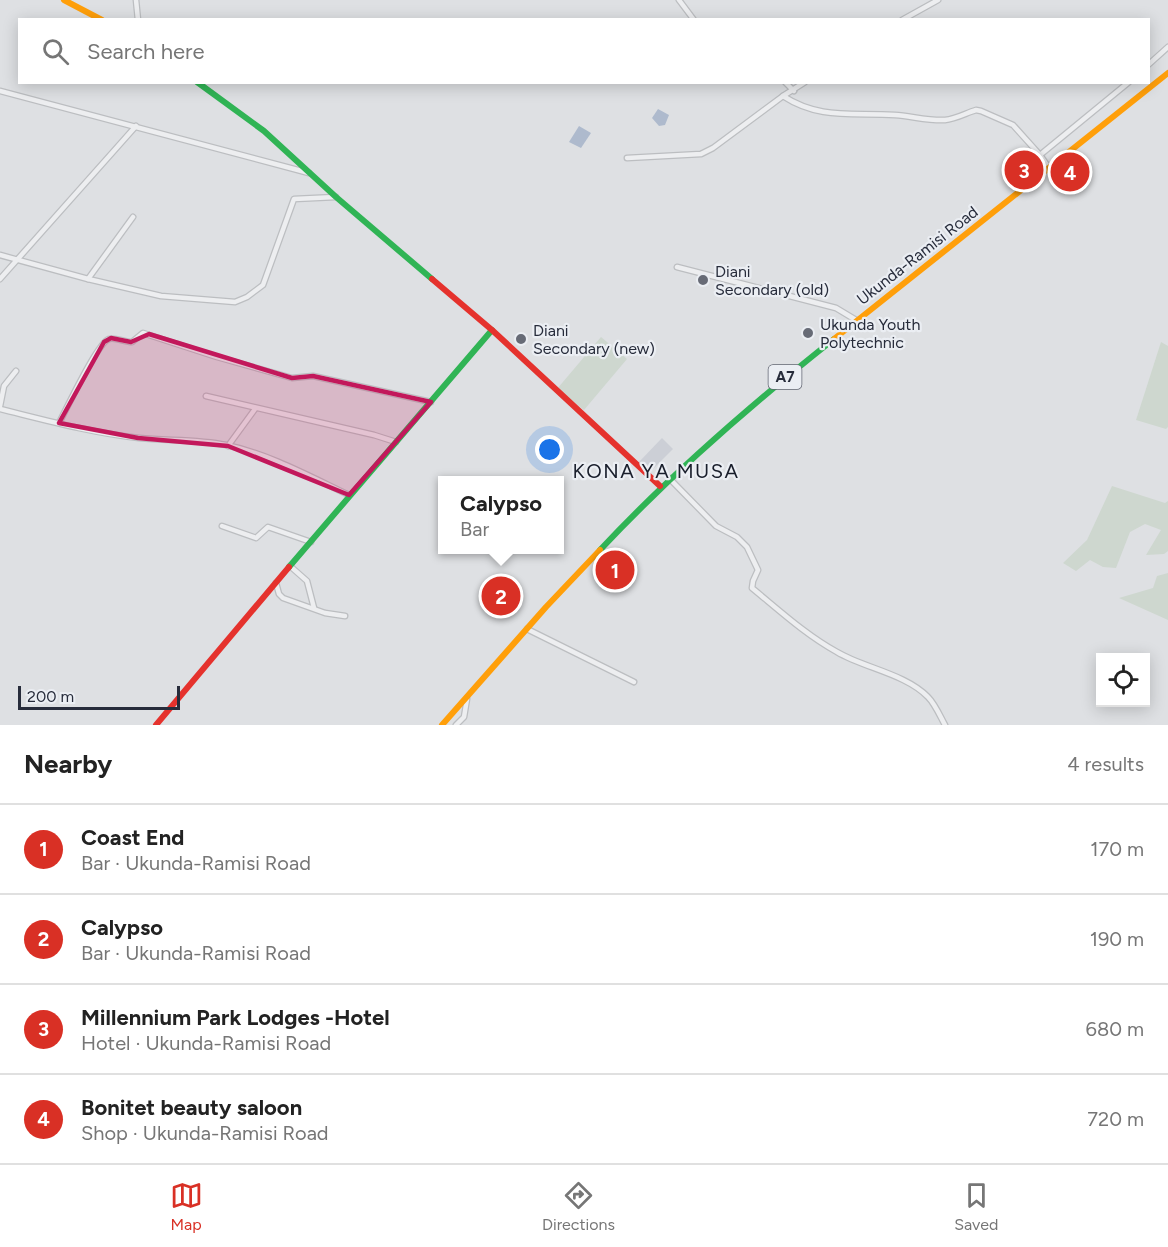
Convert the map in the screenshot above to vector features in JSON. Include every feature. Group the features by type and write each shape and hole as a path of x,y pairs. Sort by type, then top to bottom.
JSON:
{"main road":[{"path":"64,0 98,18"},
{"name":"Ukunda-Ramisi Road","path":"442,725 601,547 660,486 757,400 1168,73"},
{"path":"200,84 264,131 336,197 492,330 660,486"},
{"path":"156,725 349,495 492,330"}],"street":[{"path":"136,0 138,18"},
{"path":"679,0 692,18"},
{"path":"906,18 938,0"},
{"path":"1150,64 1168,47"},
{"path":"787,84 794,91"},
{"path":"627,158 701,154 713,148 803,84"},
{"path":"1040,155 1127,84"},
{"path":"0,91 309,173"},
{"path":"783,96 796,105 833,113 885,114 943,120 976,110 981,111 1013,125 1049,168"},
{"path":"0,279 136,126"},
{"path":"0,255 160,296 236,302 263,285 294,199 336,197"},
{"path":"87,279 132,217"},
{"path":"677,267 836,308 856,320"},
{"path":"59,423 84,374 104,342 111,338 132,342 143,333 292,378 313,376 431,402"},
{"path":"16,371 4,386 0,407 59,423 138,438 201,441 228,446 275,461 349,495"},
{"path":"206,396 364,432 396,442"},
{"path":"228,446 255,409"},
{"path":"669,478 702,514 716,526 737,537 747,548 758,570 752,588 823,644 840,654 915,687 929,698 945,725"},
{"path":"222,526 256,538 268,527 311,542"},
{"path":"290,566 307,581 314,608"},
{"path":"276,583 279,594 283,598 325,613 345,616"},
{"path":"527,629 634,682"},
{"path":"456,725 466,712 467,697"}],"highlighted area":[{"path":"149,334 292,378 313,376 431,402 349,495 228,446 138,438 59,423 104,342 111,338 131,342"}],"shaded area":[{"path":"601,337 627,359 584,410 557,389"},
{"path":"1161,342 1168,346 1168,427 1166,429 1136,420"},
{"path":"662,438 673,449 650,472 639,462"},
{"path":"1112,486 1165,503 1168,501 1168,551 1164,554 1146,555 1161,530 1145,524 1130,532 1116,568 1103,567 1090,560 1076,571 1063,563 1087,540"},
{"path":"1168,573 1168,620 1119,598 1153,588 1157,576"}],"water":[{"path":"658,109 669,115 665,125 659,126 652,118"},
{"path":"579,126 591,133 581,148 569,142"}],"traffic: fast":[{"path":"200,84 264,131 336,197 432,279"},
{"path":"289,567 492,330"},
{"path":"600,550 627,521 713,440 834,339"}],"traffic: slow":[{"path":"64,0 98,18"},
{"path":"834,339 1168,73"},
{"path":"442,725 546,607 600,550"}],"traffic: jam":[{"path":"432,279 492,330 660,486"},
{"path":"156,725 289,567"}],"place":[{"name":"Millennium Park Lodges -Hotel","path":"1024,170"},
{"name":"Bonitet beauty saloon","path":"1070,172"},
{"name":"Diani Secondary (old)","path":"703,280"},
{"name":"Ukunda Youth Polytechnic","path":"808,333"},
{"name":"Diani Secondary (new)","path":"521,339"},
{"name":"Coast End","path":"615,570"},
{"name":"Calypso","path":"501,596"}],"district":[{"name":"KONA YA MUSA","path":"656,471"}]}
